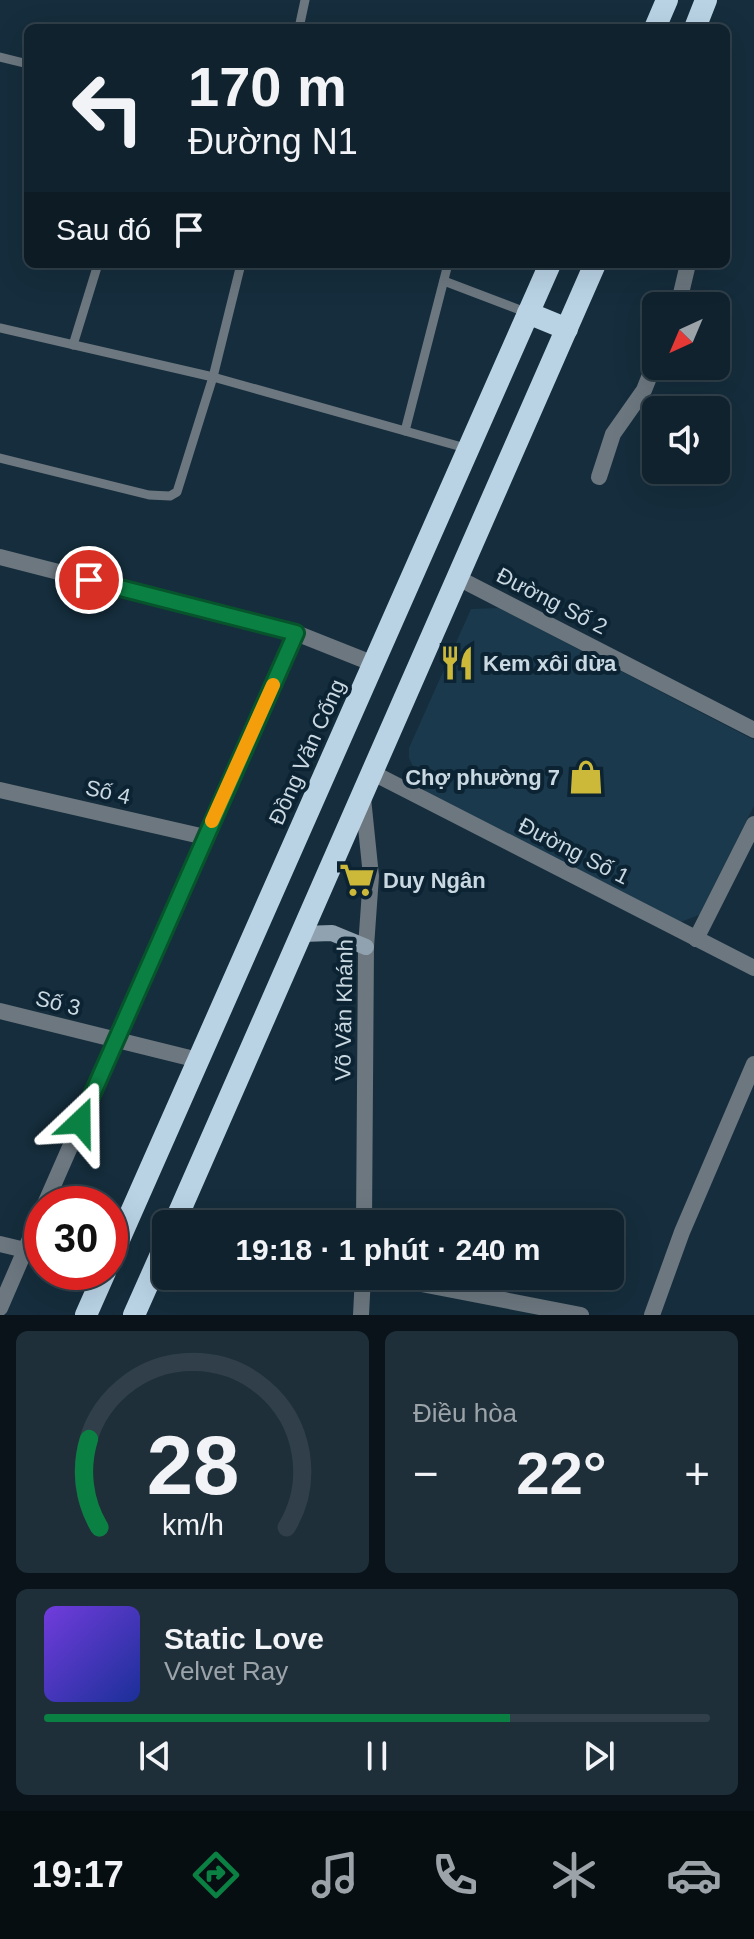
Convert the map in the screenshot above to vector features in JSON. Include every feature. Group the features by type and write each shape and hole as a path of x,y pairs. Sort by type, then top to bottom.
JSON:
{"highway":[{"path":"657,24 667,0"},
{"path":"697,24 706,0"},
{"name":"Đồng Văn Cống","path":"128,1219 548,268"},
{"path":"180,1210 593,268"},
{"path":"528,313 567,329"},
{"path":"134,1315 152,1274"},
{"path":"86,1315 97,1290"}],"main road":[{"path":"302,934 332,933 366,947"}],"street":[{"path":"681,292 687,268"},
{"path":"599,477 613,434 648,380"},
{"path":"0,557 296,633 374,664"},
{"name":"Đường Số 2","path":"458,578 754,730"},
{"path":"53,1186 296,633"},
{"name":"Đường Số 1","path":"373,773 754,968"},
{"name":"Số 4","path":"0,790 205,837"},
{"name":"Võ Văn Khánh","path":"363,798 370,848 364,1210"},
{"path":"696,939 754,824"},
{"name":"Số 3","path":"0,1011 198,1060"},
{"path":"652,1315 682,1232 754,1064"},
{"path":"0,1244 24,1250"},
{"path":"0,1308 24,1252"},
{"path":"361,1315 362,1290"},
{"path":"452,1290 581,1315"}],"lane":[{"path":"300,24 305,0"},
{"path":"0,57 24,63"},
{"path":"73,345 97,268"},
{"path":"0,458 149,495 170,496 182,483 240,268"},
{"path":"405,431 447,268"},
{"path":"444,281 528,313"},
{"path":"0,328 213,377 469,449"}],"shaded area":[{"name":"Chợ phường 7","path":"499,608 754,740 754,806 699,915 678,923 427,795 409,758 409,748 471,609"}],"slow traffic":[{"path":"212,821 273,685"}],"place":[{"name":"Kem xôi dừa","path":"457,663"},
{"name":"Chợ phường 7","path":"586,777"},
{"name":"Duy Ngân","path":"357,880"}],"route":[{"path":"80,1122 296,633 89,580"}]}
